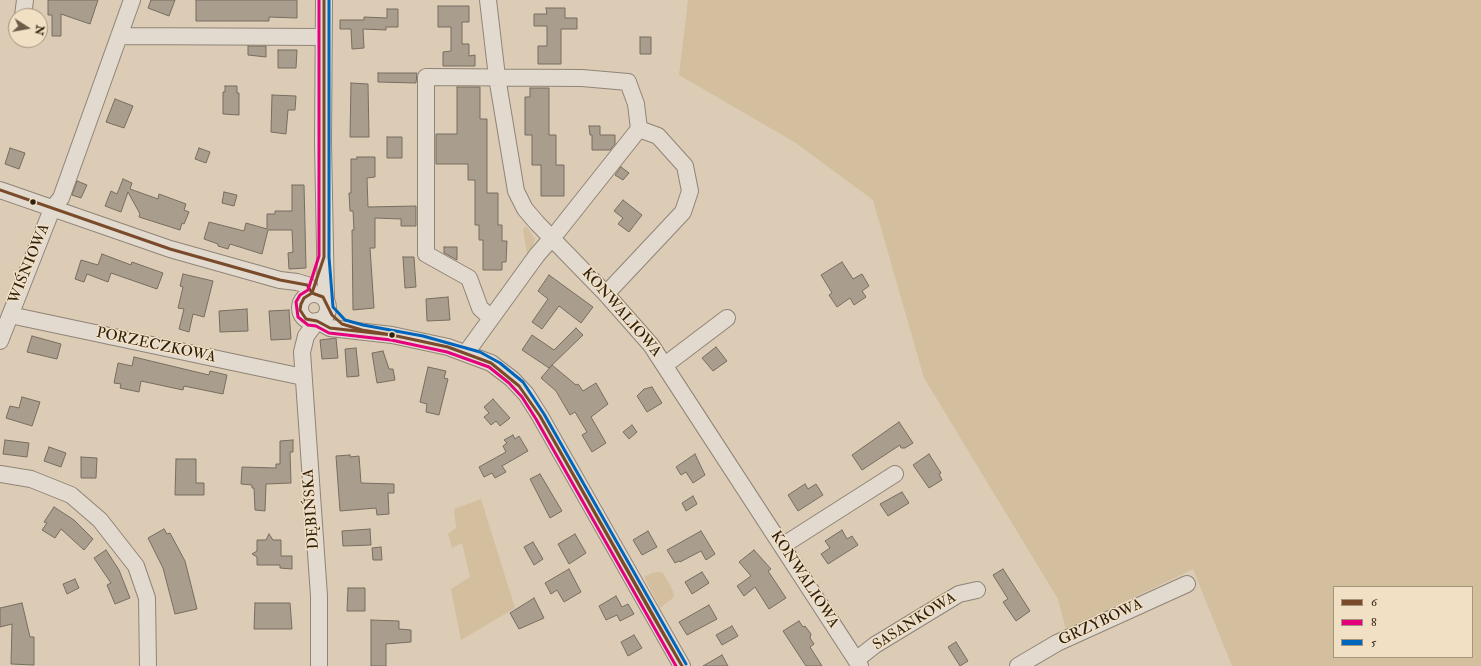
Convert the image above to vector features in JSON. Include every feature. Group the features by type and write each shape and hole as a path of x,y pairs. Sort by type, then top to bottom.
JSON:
{"street":[{"name":"WIŚNIOWA","path":"3,328 52,209 61,198 132,0"},
{"path":"317,322 325,317 322,301 326,271 324,257 324,0"},
{"name":"KONWALIOWA","path":"488,0 497,77 516,191 525,209 635,325 665,365 858,663"},
{"path":"119,36 324,37"},
{"path":"466,353 537,256 639,129 636,104 628,82 582,78 426,77 426,254 469,278 480,308 491,318"},
{"path":"606,294 683,212 690,191 685,166 658,136 639,129"},
{"path":"0,190 170,249 280,280 307,285 342,324 362,330 422,341 466,353 497,367 519,386 528,398 682,666"},
{"path":"280,280 292,289 306,319 330,328 362,330"},
{"path":"301,307 304,298 322,301"},
{"name":"DĘBIŃSKA","path":"301,307 298,321 299,340 302,352 319,596 319,666"},
{"path":"665,365 727,318"},
{"name":"DĘBIŃSKA","path":"302,352 306,336 317,322"},
{"name":"PORZECZKOWA","path":"3,328 303,377"},
{"path":"3,473 31,479 71,495 100,520 136,566 147,598 148,666"},
{"path":"782,546 895,474"},
{"name":"GRZYBOWA","path":"1018,666 1057,643 1187,584"},
{"name":"SASANKOWA","path":"858,663 875,645 959,594 976,590"}],"shaded area":[{"path":"688,0 1481,0 1481,666 1232,666 1193,569 1066,630 1058,599 924,378 873,200 796,143 679,75"},
{"path":"526,226 535,239 527,254 523,229"},
{"path":"481,499 515,608 461,640 451,589 470,577 462,543 452,548 448,534 456,528 454,509"},
{"path":"652,573 663,573 673,591 674,597 660,608 644,577"}],"building":[{"path":"48,0 98,0 90,24 61,14 61,36 52,36 52,15 48,15"},
{"path":"151,0 175,0 169,16 148,8"},
{"path":"196,0 297,0 297,18 269,17 269,21 196,21"},
{"path":"438,6 469,6 469,22 462,22 462,44 469,44 469,56 475,55 475,66 443,66 443,52 451,51 451,27 438,27"},
{"path":"546,8 565,8 565,18 577,18 577,29 561,29 561,64 538,64 538,46 547,46 547,26 534,26 534,14 547,14"},
{"path":"387,9 398,9 398,27 386,27 386,30 363,29 364,48 352,49 351,29 340,29 340,20 364,20 364,17 387,18"},
{"path":"640,37 651,37 651,54 640,54"},
{"path":"248,46 266,46 266,57 248,55"},
{"path":"278,50 297,50 296,68 278,68"},
{"path":"378,73 417,73 416,83 378,82"},
{"path":"351,83 368,84 369,137 350,137"},
{"path":"225,86 237,86 237,93 239,93 239,115 223,114 223,92 225,92"},
{"path":"457,87 480,87 480,119 487,119 487,193 498,193 498,225 502,225 502,241 507,241 506,262 502,262 502,270 483,270 483,240 479,240 479,225 475,225 475,180 468,180 468,164 436,164 436,134 457,134"},
{"path":"530,88 549,88 549,135 556,135 556,165 564,165 564,196 541,196 541,165 532,165 532,135 525,135 525,97 530,97"},
{"path":"272,95 296,96 295,110 288,110 286,134 271,132"},
{"path":"115,99 133,106 124,128 106,122"},
{"path":"589,126 600,126 600,135 615,135 615,144 610,150 592,150 592,135 590,135"},
{"path":"387,137 402,137 402,158 387,158"},
{"path":"10,148 25,153 19,169 5,164"},
{"path":"199,148 210,152 206,163 195,159"},
{"path":"357,157 375,157 375,177 367,178 368,207 416,206 416,226 401,226 401,219 375,218 375,248 370,248 374,308 353,310 352,230 354,230 353,211 350,211 349,193 351,193 351,159 357,159"},
{"path":"621,167 629,173 623,180 615,175"},
{"path":"123,179 132,183 130,189 158,199 159,194 186,204 184,210 189,212 184,224 182,223 180,230 139,217 140,214 128,192 121,212 105,206 111,191 117,194"},
{"path":"77,181 87,185 81,198 72,195"},
{"path":"292,185 304,185 306,268 289,269 288,253 293,252 292,230 268,230 262,254 230,244 228,249 204,239 209,222 244,231 246,223 267,229 267,214 275,214 275,211 292,211"},
{"path":"224,192 237,195 234,206 222,203"},
{"path":"623,200 642,215 629,232 618,224 623,218 614,211"},
{"path":"444,247 457,247 457,260 444,253"},
{"path":"102,254 131,265 132,262 163,273 157,289 111,273 108,282 87,274 84,282 75,279 81,260 98,265"},
{"path":"403,257 414,257 416,287 405,288"},
{"path":"842,262 853,279 862,274 869,286 862,291 866,297 854,305 850,298 837,307 829,295 832,293 821,275"},
{"path":"183,274 213,281 204,317 193,314 189,332 179,329 184,309 178,308 183,287 180,286"},
{"path":"549,275 593,307 581,323 559,306 542,329 532,322 548,299 538,291"},
{"path":"448,297 450,320 427,321 426,299"},
{"path":"247,309 248,331 220,332 219,311"},
{"path":"289,310 291,339 271,340 269,311"},
{"path":"576,328 583,335 549,368 522,350 532,335 554,350"},
{"path":"32,336 61,344 57,359 27,352"},
{"path":"336,338 338,358 322,359 320,340"},
{"path":"716,347 727,361 713,371 702,358"},
{"path":"356,348 359,376 347,377 345,349"},
{"path":"383,351 389,369 393,369 395,380 377,383 372,353"},
{"path":"134,357 209,375 210,371 227,375 223,394 184,386 183,390 141,381 139,392 120,388 121,384 114,383 118,363 132,366"},
{"path":"552,365 576,385 578,384 583,391 596,383 608,404 591,417 606,443 592,452 582,435 587,432 575,412 570,415 556,391 541,378"},
{"path":"428,367 446,371 444,378 448,379 439,415 426,412 427,404 420,402"},
{"path":"652,387 662,403 647,412 637,396 644,389"},
{"path":"22,397 40,402 32,426 6,418 10,406 19,408"},
{"path":"493,399 510,418 500,426 496,421 491,425 484,417 489,413 484,407"},
{"path":"899,422 913,443 905,448 901,448 900,445 862,470 852,455"},
{"path":"632,425 637,432 629,439 623,432"},
{"path":"513,435 515,439 519,436 528,451 502,466 506,472 495,478 492,473 484,477 479,467 506,452 503,446 507,443 504,440"},
{"path":"5,440 29,443 27,457 3,454"},
{"path":"293,440 293,452 290,452 291,483 266,484 265,511 255,510 254,488 252,488 252,485 241,484 242,467 276,468 276,464 280,464 280,441"},
{"path":"49,447 66,453 61,467 44,461"},
{"path":"695,454 705,475 693,483 686,472 681,475 676,467"},
{"path":"929,454 941,473 939,474 942,480 929,488 913,465"},
{"path":"350,455 350,457 359,456 361,483 394,484 394,493 388,493 389,514 377,515 376,508 340,511 336,456"},
{"path":"81,457 97,458 96,478 81,478"},
{"path":"176,459 196,459 196,483 204,483 204,495 175,495"},
{"path":"540,474 562,511 550,518 530,479"},
{"path":"805,484 808,489 816,484 823,495 798,511 788,495"},
{"path":"902,492 909,503 888,516 880,504"},
{"path":"693,496 697,504 686,511 682,503"},
{"path":"54,507 74,520 93,539 84,550 61,529 55,538 42,530 47,523 44,522"},
{"path":"164,529 167,534 170,533 185,561 197,609 175,614 163,568 148,538"},
{"path":"370,529 371,545 343,546 342,531"},
{"path":"842,530 847,539 852,536 858,545 828,564 821,554 830,548 825,541"},
{"path":"648,531 657,547 642,555 633,540"},
{"path":"701,531 715,554 706,560 701,551 675,563 667,550"},
{"path":"269,534 273,540 281,540 281,556 292,556 292,569 280,568 280,565 257,565 257,557 252,554 257,551 257,540 266,540"},
{"path":"575,534 586,553 569,564 558,544"},
{"path":"533,542 543,559 534,565 524,547"},
{"path":"381,547 382,560 373,560 372,548"},
{"path":"106,550 119,570 130,598 115,604 107,585 111,583 94,558"},
{"path":"754,550 771,569 768,571 786,598 769,609 755,587 744,596 737,586 751,576 739,562"},
{"path":"569,569 581,592 564,602 557,590 551,594 545,583"},
{"path":"1003,569 1030,611 1016,621 1003,602 1008,599 993,575"},
{"path":"702,572 709,583 692,594 685,582"},
{"path":"75,579 79,588 67,594 63,584"},
{"path":"348,588 365,588 365,611 347,611"},
{"path":"616,596 622,607 628,604 634,614 620,621 617,615 606,620 599,606"},
{"path":"534,598 544,618 519,629 510,613"},
{"path":"22,603 30,637 34,637 34,665 11,664 12,624 0,627 0,608"},
{"path":"255,603 290,603 292,629 254,629"},
{"path":"709,605 717,619 687,635 679,622"},
{"path":"371,620 399,621 399,629 411,630 411,642 386,644 386,666 371,666"},
{"path":"799,621 811,634 810,638 814,644 810,647 822,666 806,666 783,631"},
{"path":"732,626 738,636 722,645 716,635"},
{"path":"634,635 642,648 628,656 621,642"},
{"path":"956,642 968,661 960,666 948,647"},
{"path":"722,655 728,666 703,666"}],"transit line":[{"name":"8","path":"319,0 319,256 308,290 300,295 296,302 298,317 308,325 316,326 329,333 391,340 447,352 489,367 509,383 522,397 536,419 676,666"},
{"name":"6","path":"312,293 324,257 324,0"},
{"name":"5","path":"329,0 329,257 333,307 345,320 363,325 423,336 480,352 500,363 523,382 544,414 686,664"},
{"name":"6","path":"0,190 170,249 280,280 307,285 312,293"},
{"name":"6","path":"312,293 323,297 332,315 342,324 362,330 392,335 330,328 317,321 306,319 300,310 301,304 304,298 312,293"},
{"name":"6","path":"392,335 448,347"},
{"name":"6","path":"392,335 448,347"},
{"name":"6","path":"448,347 491,363"},
{"name":"6","path":"448,347 491,363"},
{"name":"6","path":"491,363 519,386"},
{"name":"6","path":"491,363 519,386"},
{"name":"6","path":"519,386 540,416"},
{"name":"6","path":"519,386 540,416"},
{"name":"6","path":"540,416 682,666 654,618 540,416"}]}
